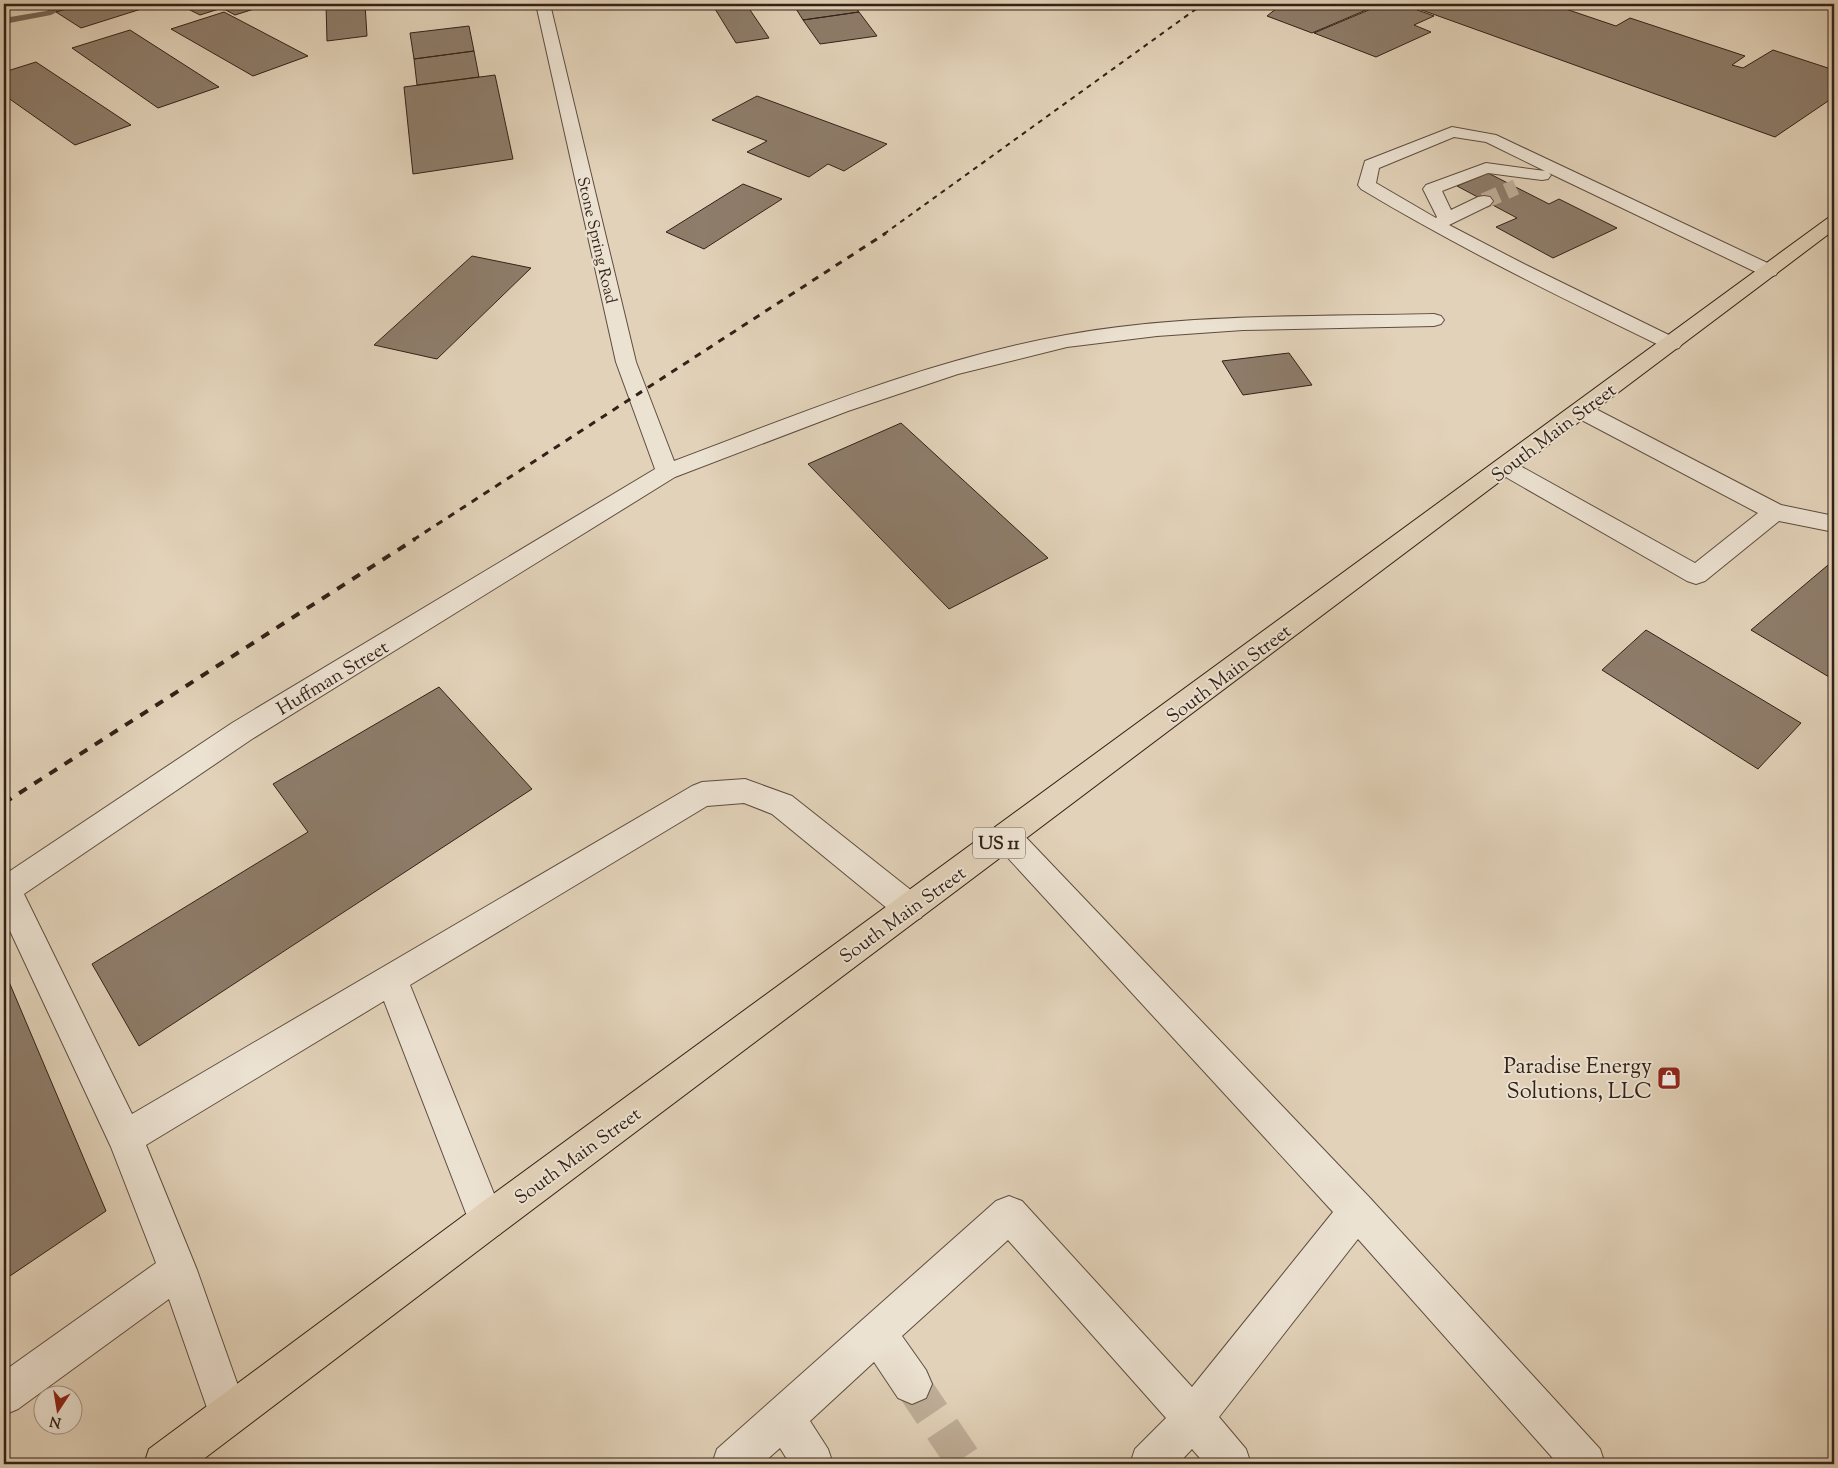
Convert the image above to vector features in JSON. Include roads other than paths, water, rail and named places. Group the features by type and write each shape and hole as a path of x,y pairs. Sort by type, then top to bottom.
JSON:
{"main road":[{"name":"South Main Street","path":"164,1464 487,1221 1582,411 1834,222"}],"street":[{"name":"Stone Spring Road","path":"543,4 626,362 666,472"},
{"path":"1672,344 1484,251 1441,222 1367,185 1371,165 1452,132 1490,138 1549,172 1769,271"},
{"path":"1441,222 1432,189 1486,168 1549,172"},
{"path":"1516,187 1549,172"},
{"path":"1441,222 1484,201"},
{"name":"Huffman Street","path":"5,891 242,731 666,472 840,406 951,370 1030,348 1105,336 1243,324 1434,320"},
{"path":"1582,411 1775,512 1834,524"},
{"path":"1505,467 1696,575 1775,512"},
{"path":"125,1138 702,794 745,791 782,805 910,908"},
{"path":"1007,837 1357,1211 1585,1464"},
{"path":"5,891 125,1138 178,1270 228,1414"},
{"path":"392,979 487,1221"},
{"path":"1150,1464 1193,1418 1357,1211"},
{"path":"732,1464 1010,1214 1193,1418 1231,1464"},
{"path":"4,1395 178,1270"},
{"path":"877,1334 912,1384"},
{"path":"784,1416 814,1464"}],"waterway":[{"path":"4,21 48,13 69,4"}],"tunnel":[{"path":"1484,201 1516,187"},
{"path":"912,1384 966,1464"}],"railway":[{"path":"884,234 1203,4"},
{"path":"413,540 886,233"},
{"path":"4,803 415,539"}],"place":[{"name":"Paradise Energy Solutions, LLC","path":"1669,1078"}]}
